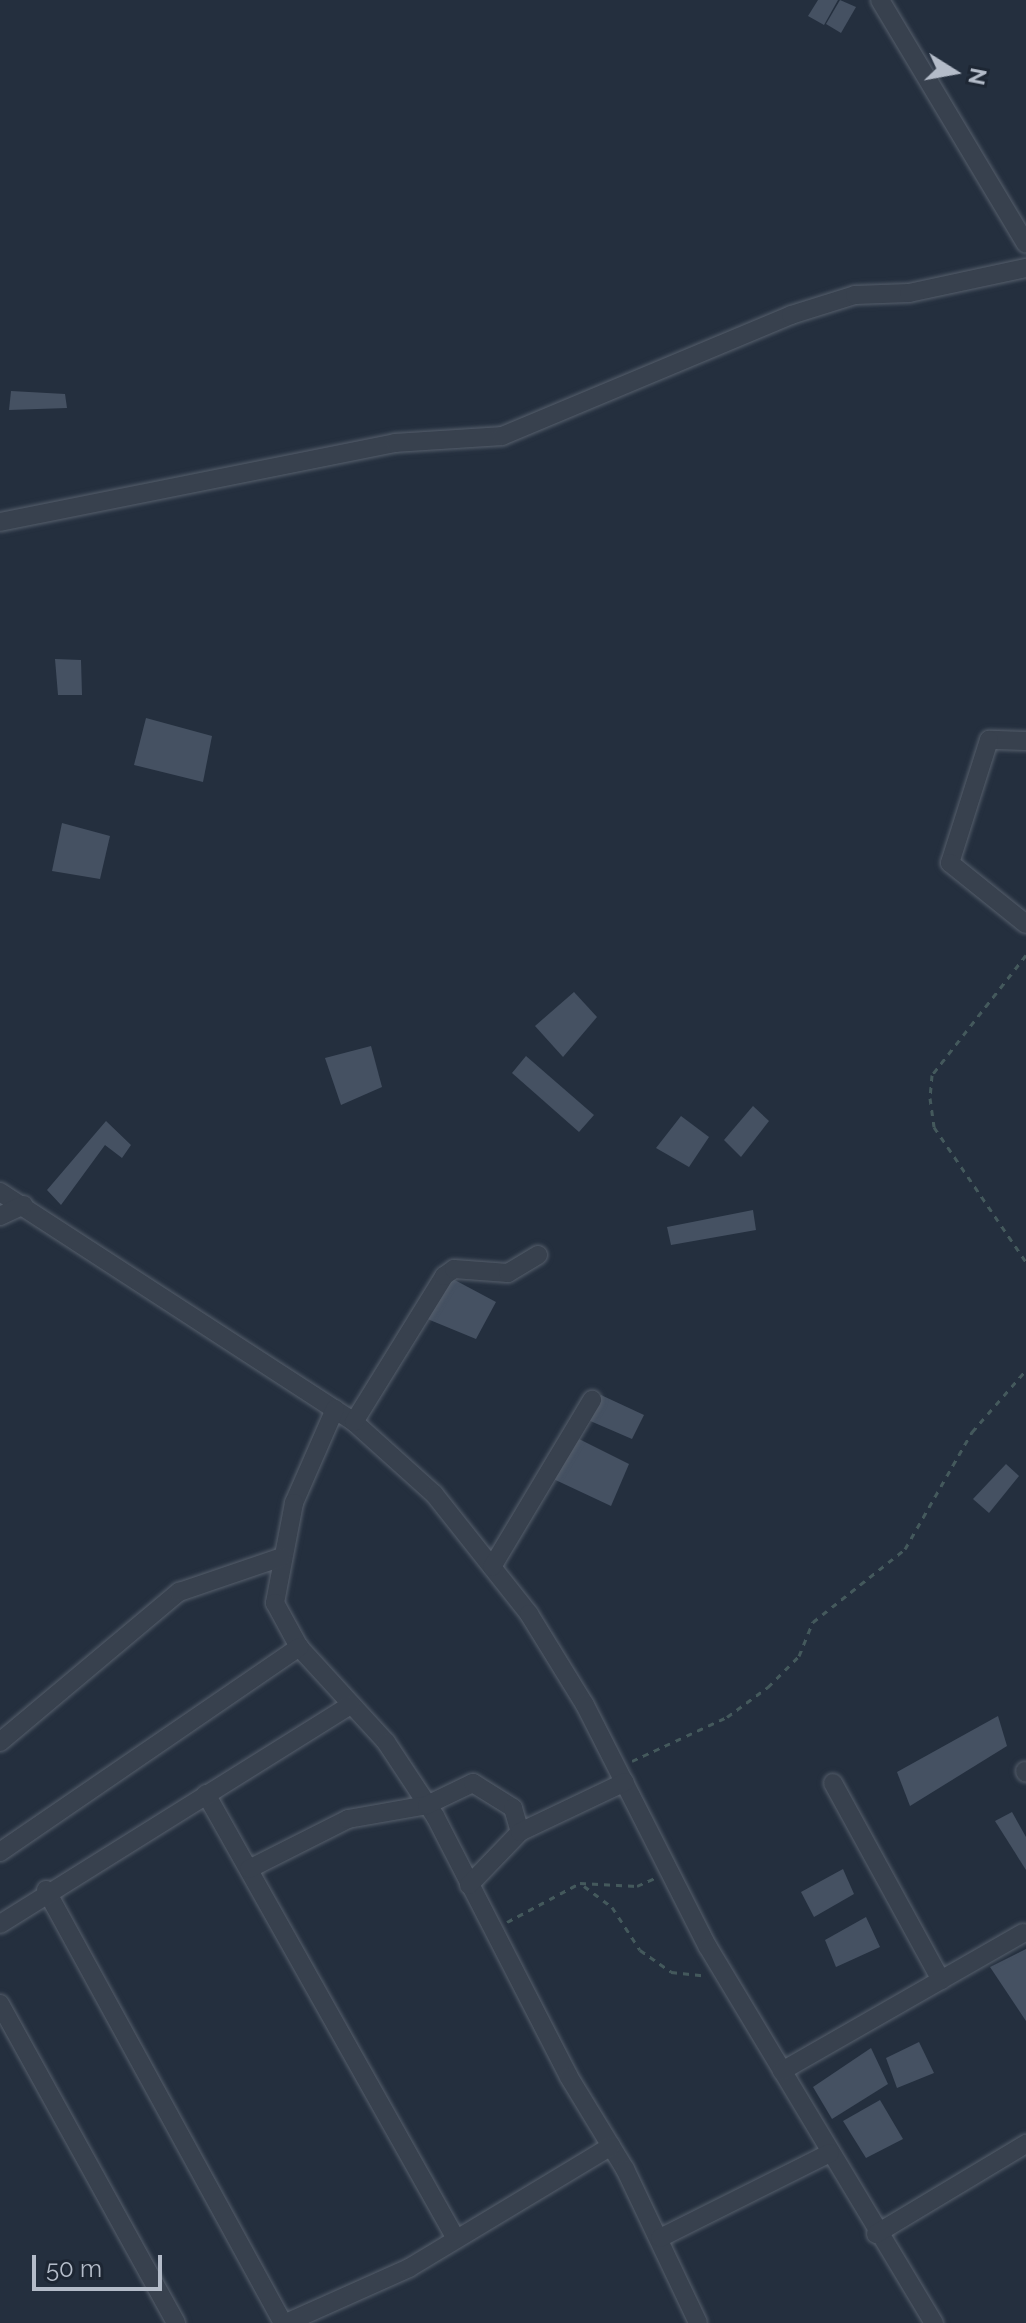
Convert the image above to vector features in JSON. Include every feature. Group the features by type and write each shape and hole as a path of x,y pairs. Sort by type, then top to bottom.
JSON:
{"street":[{"path":"880,0 1026,244"},
{"path":"0,522 380,445 502,436 791,315 855,295 909,293 1026,268"},
{"path":"1026,741 989,740 950,863 1026,924"},
{"path":"0,1192 354,1422 434,1494 492,1567 549,1647 621,1776 726,1978 876,2234 934,2323"},
{"path":"0,1216 24,1205"},
{"path":"354,1422 444,1276 454,1269 508,1273 538,1255"},
{"path":"492,1567 592,1400"},
{"path":"335,1409 294,1503 275,1603 299,1647 350,1705 427,1805 660,2238 698,2323"},
{"path":"0,1742 179,1592 282,1557"},
{"path":"0,1852 299,1647"},
{"path":"0,1923 46,1890 350,1705"},
{"path":"469,1885 520,1832 621,1776"},
{"path":"249,1869 348,1819 427,1805 473,1783 513,1808 520,1832"},
{"path":"833,1783 941,1980"},
{"path":"206,1794 455,2237"},
{"path":"46,1890 284,2323 409,2268 455,2237 611,2146"},
{"path":"782,2071 1023,1933"},
{"path":"0,2004 176,2323"},
{"path":"876,2234 1026,2144"},
{"path":"660,2238 830,2153"}],"path":[{"path":"1026,955 932,1075 930,1098 934,1127 1026,1262"},
{"path":"621,1776 727,1717 768,1687 799,1656 813,1622 905,1549 972,1432 1026,1370"},
{"path":"492,1930 580,1883 637,1886 670,1872"},
{"path":"580,1883 612,1907 640,1950 671,1972 726,1978"}],"building":[{"path":"818,0 838,0 824,25 808,16"},
{"path":"840,0 856,7 841,33 826,24"},
{"path":"11,391 65,394 67,408 9,410"},
{"path":"55,659 81,660 82,695 58,695"},
{"path":"146,718 212,736 203,782 134,765"},
{"path":"62,823 110,836 100,879 52,871"},
{"path":"574,992 597,1017 563,1057 535,1026"},
{"path":"371,1046 382,1087 341,1105 325,1058"},
{"path":"526,1056 594,1115 579,1132 512,1073"},
{"path":"753,1106 769,1121 741,1157 724,1140"},
{"path":"681,1116 709,1137 689,1167 656,1148"},
{"path":"106,1121 131,1145 122,1158 105,1145 61,1205 47,1190"},
{"path":"753,1210 756,1230 671,1245 667,1227"},
{"path":"451,1278 496,1302 476,1339 425,1318"},
{"path":"601,1395 644,1415 632,1439 588,1420"},
{"path":"579,1439 629,1464 611,1506 547,1476"},
{"path":"1006,1464 1019,1476 989,1513 973,1499"},
{"path":"998,1716 1007,1746 910,1806 897,1772"},
{"path":"1012,1812 1026,1837 1026,1870 995,1821"},
{"path":"843,1869 854,1894 814,1917 801,1892"},
{"path":"866,1917 880,1947 836,1967 825,1940"},
{"path":"1026,1949 1026,2021 990,1967"},
{"path":"919,2042 934,2073 897,2088 886,2058"},
{"path":"871,2048 888,2084 832,2119 813,2087"},
{"path":"880,2100 903,2139 866,2158 843,2121"}]}
